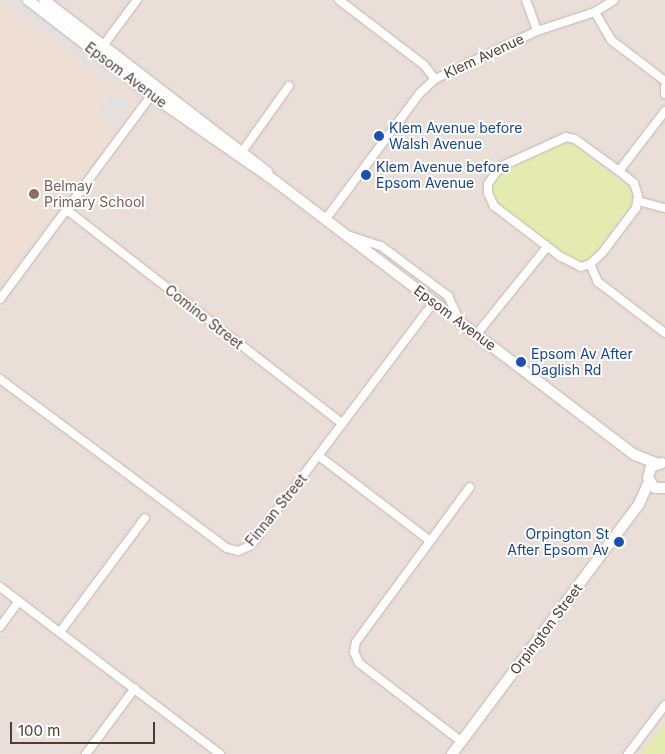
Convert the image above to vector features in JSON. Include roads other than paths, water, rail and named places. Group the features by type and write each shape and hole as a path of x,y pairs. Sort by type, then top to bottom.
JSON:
{"street":[{"name":"Epsom Avenue","path":"28,0 100,49"},
{"name":"Epsom Avenue","path":"44,0 100,49 154,91 240,154 635,455 663,463"},
{"path":"100,49 138,0"},
{"path":"339,0 424,65 435,79"},
{"path":"526,0 537,31"},
{"name":"Klem Avenue","path":"325,220 420,93 435,79 537,31 595,12 614,0"},
{"path":"595,12 611,40 665,82"},
{"path":"240,154 290,86"},
{"path":"665,87 665,94"},
{"path":"0,299 154,91"},
{"path":"619,171 665,111"},
{"path":"566,137 575,139 619,171 636,187 638,201 636,208 609,245 590,264 574,265 547,247 494,206 489,198 488,184 500,167 566,137"},
{"path":"638,201 665,208"},
{"name":"Comino Street","path":"67,210 342,423"},
{"path":"343,234 381,246 448,296 460,322"},
{"path":"476,335 547,247"},
{"path":"590,264 598,282 665,333"},
{"name":"Finnan Street","path":"0,379 227,548 238,551 250,546 434,302"},
{"name":"Epsom Avenue","path":"635,455 648,478"},
{"path":"319,456 430,541"},
{"name":"Orpington Street","path":"452,754 639,504 651,467 663,463"},
{"path":"648,478 663,489"},
{"path":"462,742 359,663 354,652 356,642 470,487"},
{"name":"Orpington Street","path":"639,504 663,489"},
{"path":"60,632 145,518"},
{"path":"0,586 220,754"},
{"path":"0,627 19,601"},
{"path":"86,754 135,688"},
{"path":"628,754 665,705"}],"place":[{"name":"Klem Avenue before Walsh Avenue","path":"379,136"},
{"name":"Klem Avenue before Epsom Avenue","path":"366,175"},
{"name":"Belmay Primary School","path":"34,194"},
{"name":"Epsom Av After Daglish Rd","path":"521,362"},
{"name":"Orpington St After Epsom Av","path":"619,542"}]}
